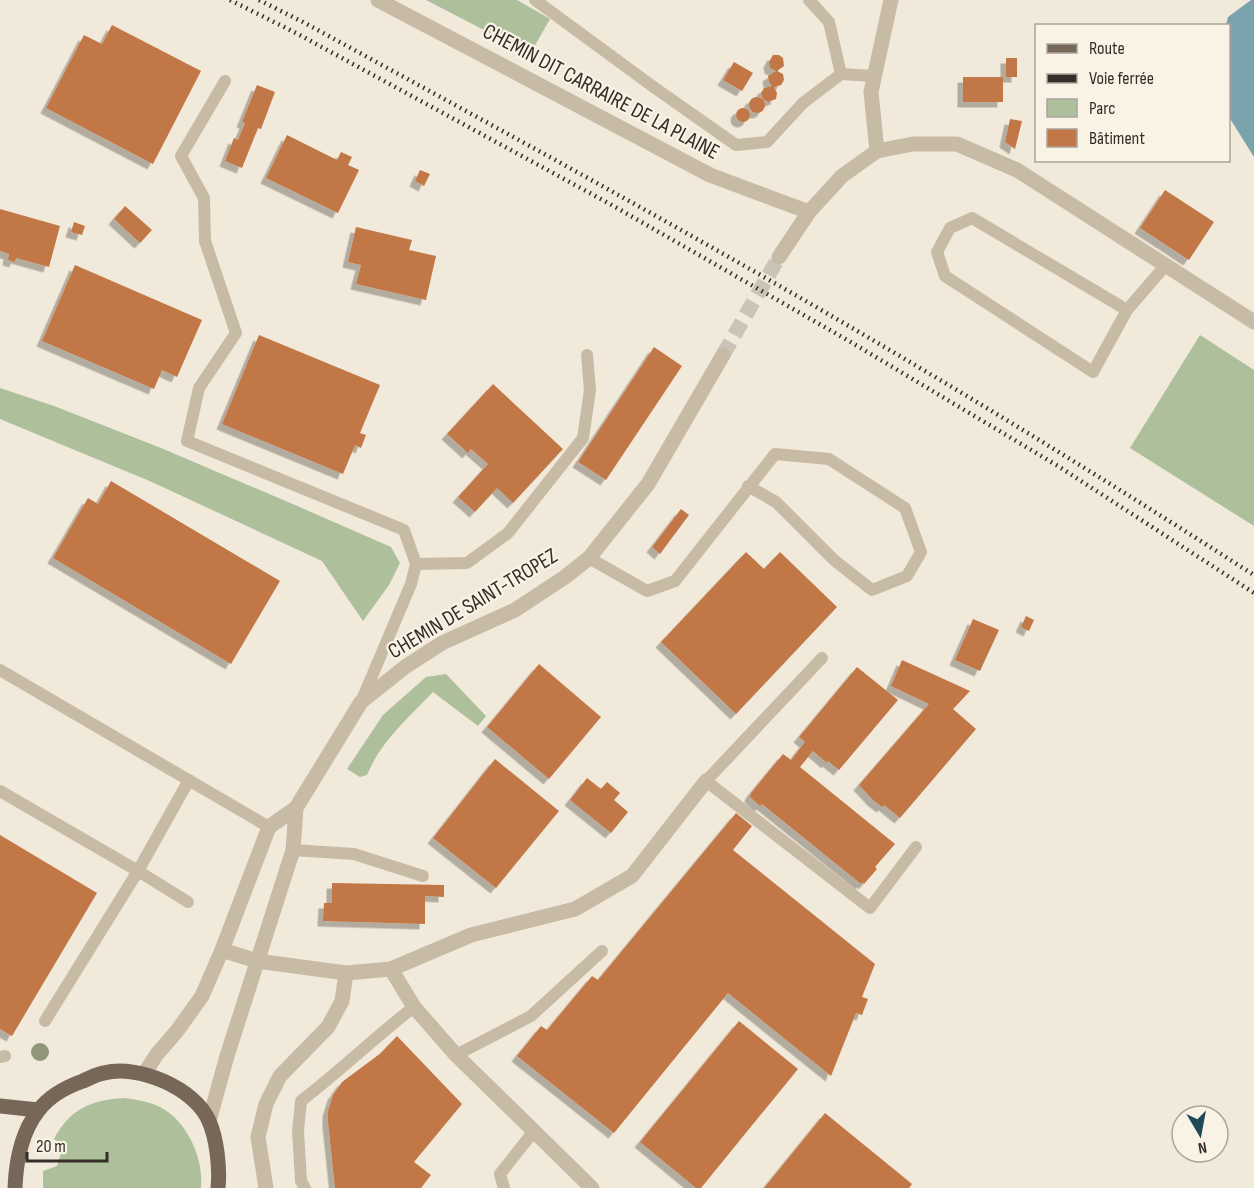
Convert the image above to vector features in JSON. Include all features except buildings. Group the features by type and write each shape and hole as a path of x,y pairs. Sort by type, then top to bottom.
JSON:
{"main road":[{"path":"15,1188 16,1166 23,1138 38,1110 62,1088 105,1072 125,1071 144,1074 170,1083 195,1100 209,1120 220,1168 218,1188"},
{"path":"0,1106 38,1110"},
{"path":"0,1186 4,1188"}],"street":[{"name":"CHEMIN DIT CARRAIRE DE LA PLAINE","path":"378,0 710,175 809,212"},
{"path":"877,152 871,92 891,0"},
{"path":"779,257 809,212 842,176 877,152 913,144 957,144 1017,170 1254,322"},
{"name":"CHEMIN DE SAINT-TROPEZ","path":"269,827 296,808 361,702 405,668 442,644 515,610 590,558 648,484 723,355"},
{"path":"222,950 258,961 346,973 391,969 471,935 575,909 632,876 706,781"},
{"path":"209,1120 227,1056 293,850 296,808"},
{"path":"144,1074 202,996 269,827"},
{"path":"391,969 414,1007 456,1055 592,1188"},
{"path":"266,1188 258,1137 266,1104 280,1076 328,1027 342,1001 346,973"}],"lane":[{"path":"535,0 736,145 767,142 803,103 841,74 874,76"},
{"path":"809,0 829,22 841,74"},
{"path":"225,81 182,156 204,198 205,242 236,333 199,388 187,441 404,530 416,564 411,584 361,702"},
{"path":"1127,310 972,218 950,228 937,252 945,276 1093,372 1127,310 1165,266"},
{"path":"416,564 467,563 508,533 515,525 583,438 590,390 587,355"},
{"path":"590,558 647,591 675,581 748,486 775,454 829,459 905,508 921,552 907,576 872,590 834,560 776,502 748,486"},
{"path":"822,658 706,781 870,908 916,847"},
{"path":"0,670 269,827"},
{"path":"45,1021 138,871 189,780"},
{"path":"0,791 188,902"},
{"path":"293,850 354,854 423,876"},
{"path":"456,1055 531,1016 602,951"},
{"path":"305,1188 301,1181 298,1131 301,1101 414,1007"},
{"path":"504,1188 500,1174 534,1131"}],"green space":[{"path":"426,0 517,0 550,19 530,54"},
{"path":"1200,335 1254,370 1254,526 1130,448"},
{"path":"0,388 54,406 161,448 391,547 400,563 389,585 363,621 322,561 152,482 0,419"},
{"path":"446,674 486,716 478,726 433,692 387,741 367,775 360,777 347,769 383,715 426,677"},
{"path":"124,1098 160,1107 181,1125 188,1134 197,1155 201,1188 43,1188 43,1171 57,1166 63,1147 54,1139 67,1120 74,1113 92,1104"}],"water":[{"path":"1254,0 1254,157 1230,119 1230,24 1226,24 1228,17"}],"tunnel":[{"path":"723,355 779,257"}],"railway":[{"path":"230,0 296,33 610,204 849,341 1058,466 1254,593"},
{"path":"259,0 536,149 844,323 1046,444 1254,575"}]}
